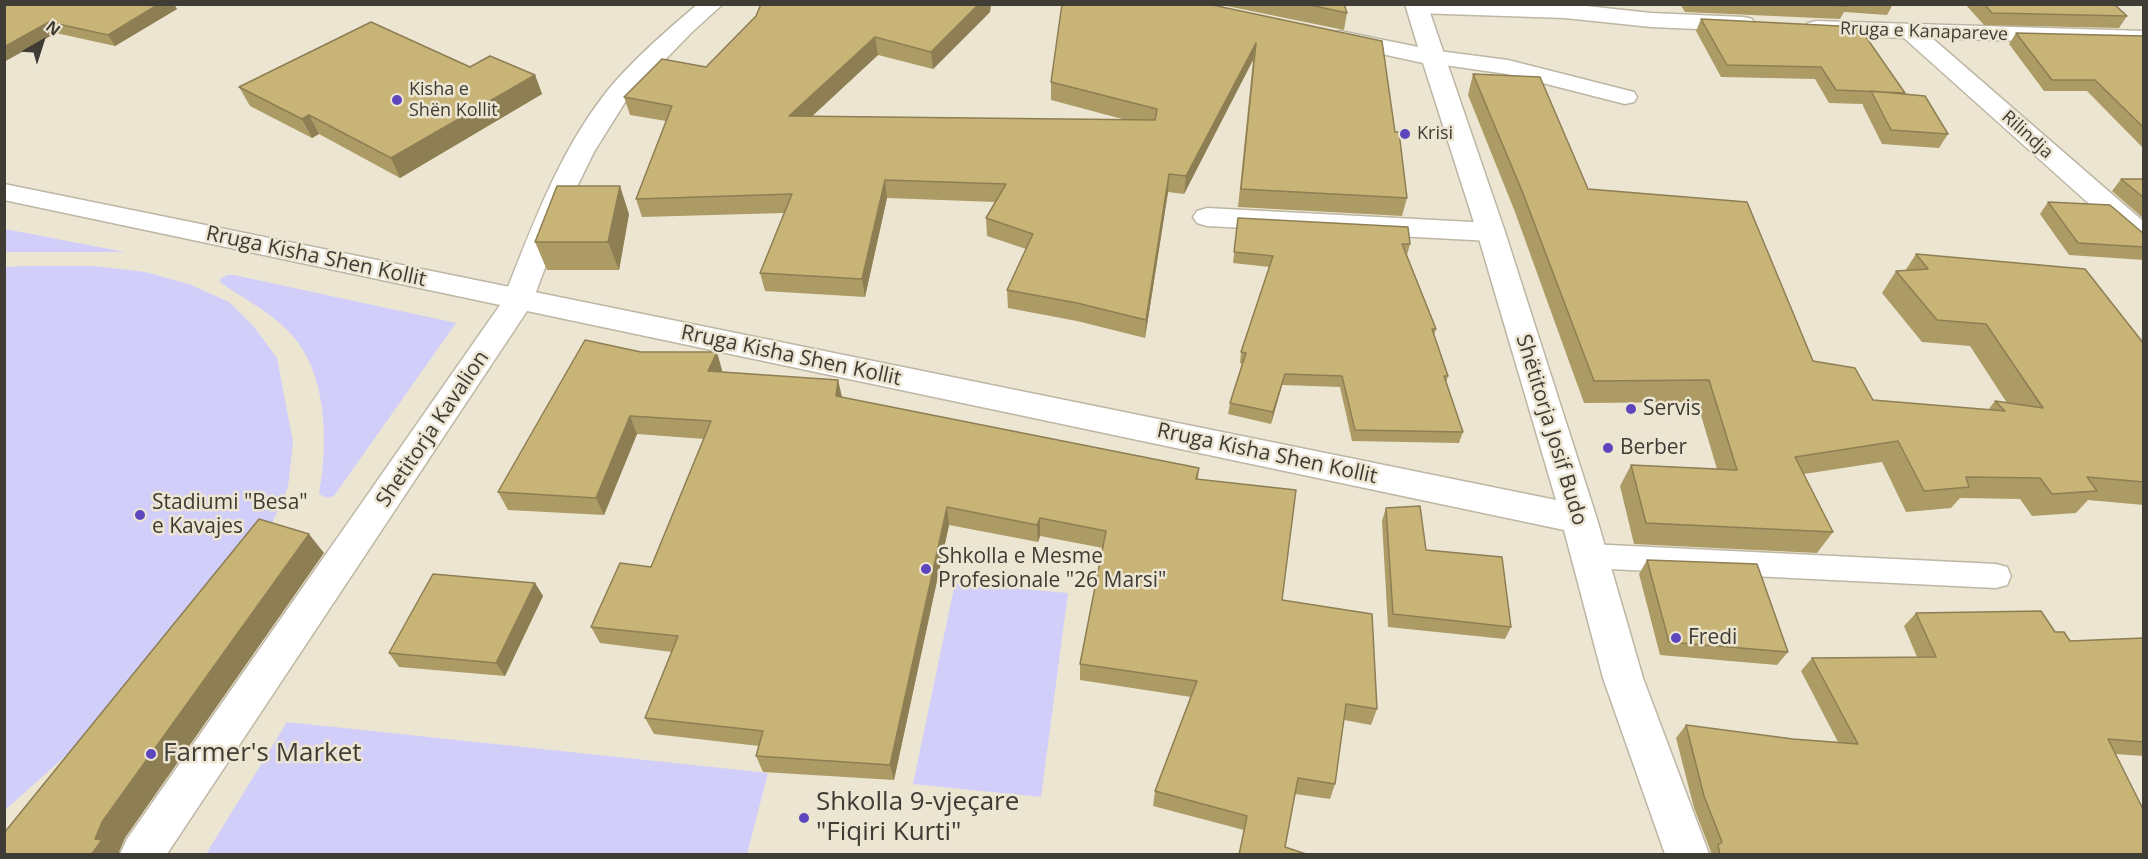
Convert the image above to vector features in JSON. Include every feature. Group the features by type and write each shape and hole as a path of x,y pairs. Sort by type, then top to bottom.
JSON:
{"street":[{"name":"Shetitorja Kavalion","path":"142,855 508,320 518,300 555,203 582,152 617,95 684,27 712,4"},
{"path":"1416,5 1565,11 1651,20 1769,26"},
{"name":"Shëtitorja Josif Budo","path":"1416,5 1431,57 1491,232 1579,519 1623,678 1687,855"},
{"name":"Rruga e Kanapareve","path":"1793,27 2144,38"},
{"name":"Rilindja","path":"1911,32 2144,238"},
{"path":"1318,34 1431,57 1509,67 1625,97"},
{"name":"Rruga Kisha Shen Kollit","path":"4,192 1579,519"},
{"path":"1207,217 1491,232"}],"lane":[{"path":"1589,556 1996,576"}],"shaded area":[{"path":"5,229 125,252 5,252"},
{"name":"Stadiumi \"Besa\" e Kavajes","path":"94,266 145,272 189,284 229,302 255,328 277,358 293,442 288,487 264,542 183,651 5,810 5,267"},
{"path":"227,275 456,323 334,496 327,498 319,494 324,453 322,409 312,368 303,349 282,325 220,282 220,279"},
{"path":"955,583 1068,593 1041,797 913,784"},
{"path":"287,722 768,773 747,854 206,854"}],"building":[{"path":"4,4 159,4 108,35 49,22 4,47"},
{"path":"761,4 979,4 931,52 875,37 789,116 1155,120 1157,109 1051,82 1062,4 1208,4 1382,41 1395,132 1399,132 1407,198 1241,189 1256,43 1186,176 1169,174 1146,320 1077,303 1007,290 1033,234 986,218 1006,184 885,180 862,279 760,273 792,194 636,199 672,106 624,97 662,59 706,67 756,16"},
{"path":"1305,4 1344,4 1347,13"},
{"path":"1808,4 1845,4 1847,6"},
{"path":"1984,4 2114,4 2127,16 1992,13"},
{"path":"1701,19 1859,27 1905,93 1836,90 1821,67 1727,65"},
{"name":"Kisha e Shën Kollit","path":"371,22 470,67 490,56 535,75 391,158 309,115 302,119 239,87"},
{"path":"2016,33 2144,36 2144,128 2095,80 2052,80"},
{"path":"1473,74 1540,77 1588,189 1747,202 1813,361 1855,368 1873,400 2005,411 1995,401 2043,408 1986,324 1937,320 1896,271 1928,269 1916,254 2085,269 2144,344 2144,482 2087,477 2097,491 2052,494 2040,478 1966,477 1969,487 1924,491 1898,441 1795,457 1833,532 1646,523 1631,465 1737,470 1709,380 1594,381 1522,191"},
{"path":"1871,91 1925,96 1948,134 1891,130"},
{"path":"2121,179 2144,179 2144,198"},
{"path":"557,186 620,186 608,242 535,242"},
{"path":"2048,202 2110,205 2144,234 2144,247 2078,243"},
{"path":"1238,218 1408,227 1410,244 1402,244 1436,329 1432,329 1448,376 1444,376 1463,432 1355,430 1342,376 1285,374 1273,412 1230,403 1246,353 1241,352 1273,256 1234,252"},
{"path":"585,340 641,352 717,352 708,371 838,380 836,396 1199,468 1196,479 1296,490 1282,600 1372,614 1377,709 1346,704 1335,784 1298,778 1285,847 1309,855 1239,855 1247,816 1155,791 1197,681 1080,664 1106,531 1040,518 1037,525 947,507 890,765 756,756 763,731 645,718 678,636 591,627 620,563 651,567 711,421 630,416 596,498 498,492"},
{"path":"1420,506 1426,550 1502,557 1511,627 1393,614 1386,508"},
{"path":"259,519 309,534 102,822 95,839 102,840 91,855 4,855 4,833"},
{"path":"1647,560 1757,564 1788,652 1669,642"},
{"path":"433,574 535,583 496,663 389,653"},
{"path":"2041,611 2055,632 2064,632 2070,641 2144,638 2144,742 2108,739 2144,811 2144,855 1720,855 1718,845 1722,842 1704,796 1686,725 1793,739 1858,744 1812,658 1936,657 1916,613"}],"place":[{"name":"Kisha e Shën Kollit","path":"397,100"},
{"name":"Krisi","path":"1405,134"},
{"name":"Servis","path":"1631,409"},
{"name":"Berber","path":"1608,448"},
{"name":"Stadiumi \"Besa\" e Kavajes","path":"140,515"},
{"name":"Shkolla e Mesme Profesionale \"26 Marsi\"","path":"926,569"},
{"name":"Fredi","path":"1676,638"},
{"name":"Farmer's Market","path":"151,754"},
{"name":"Shkolla 9-vjeçare \"Fiqiri Kurti\"","path":"804,818"}]}
